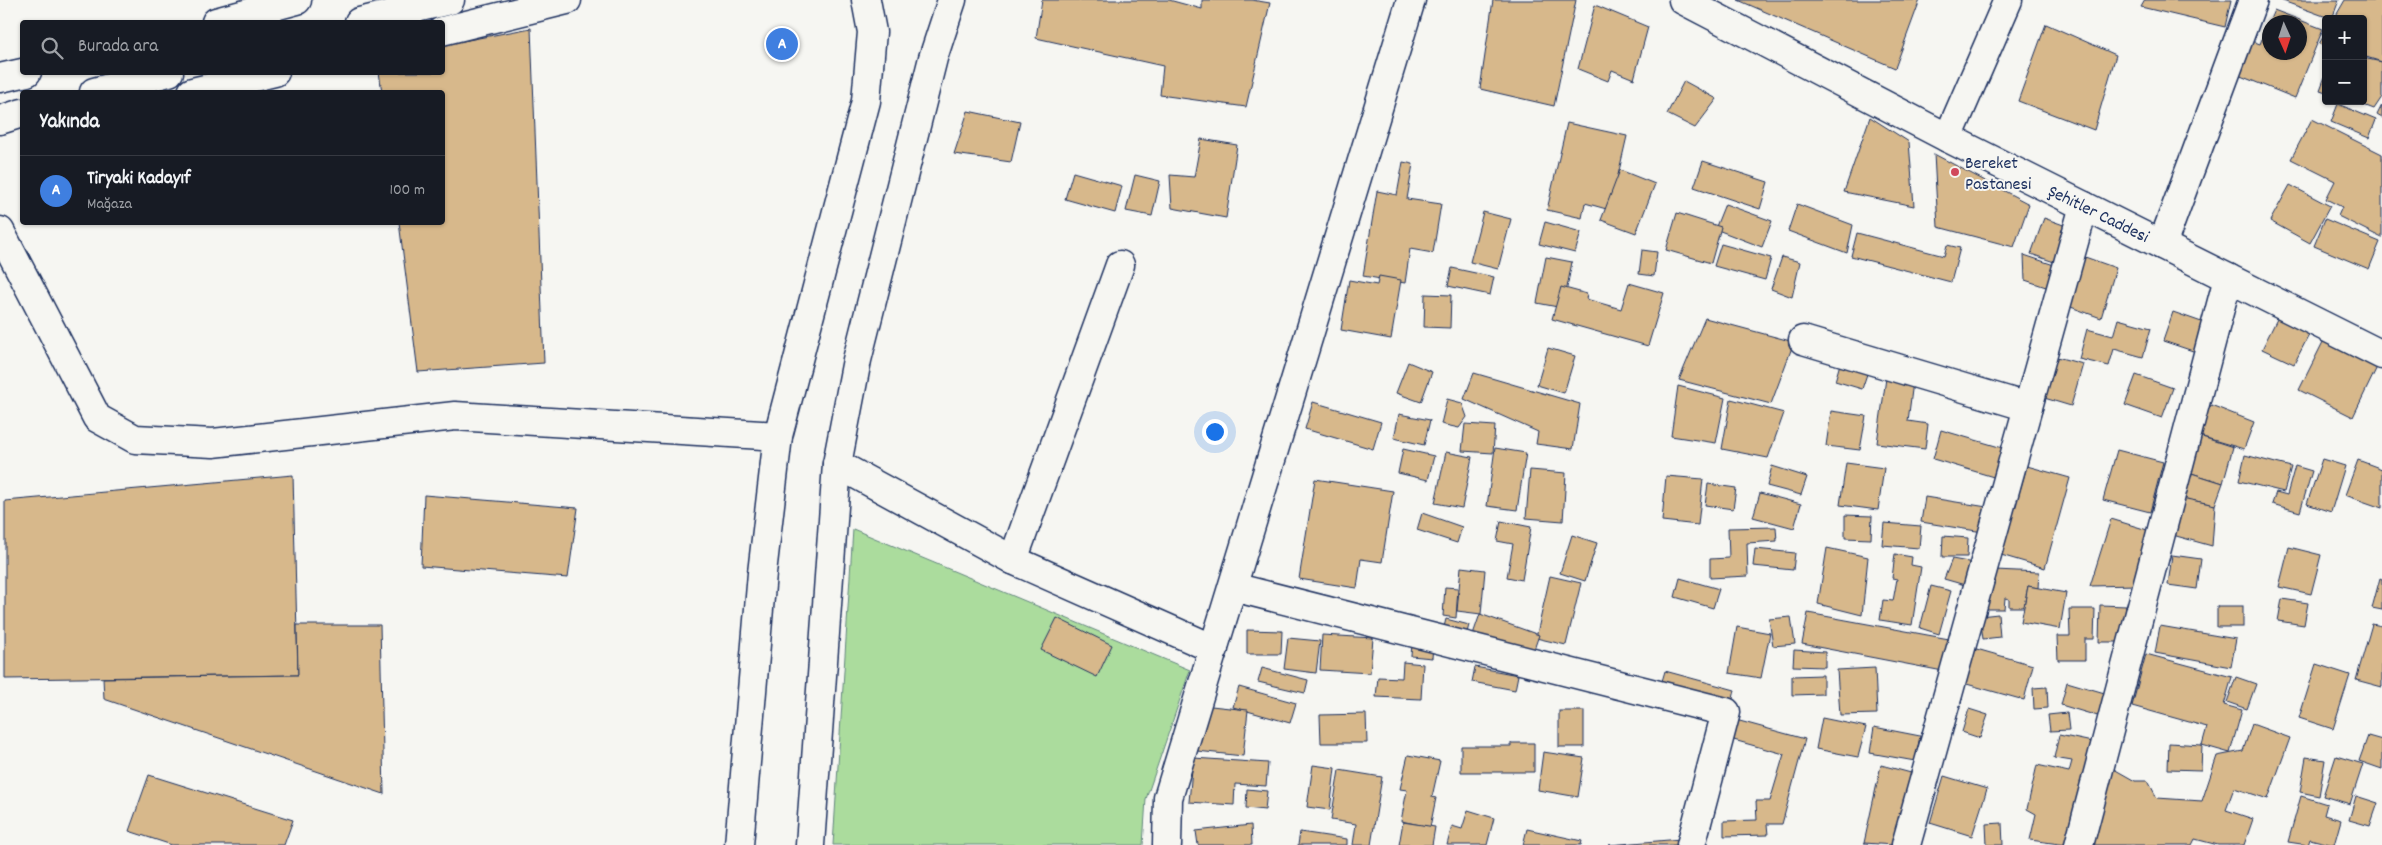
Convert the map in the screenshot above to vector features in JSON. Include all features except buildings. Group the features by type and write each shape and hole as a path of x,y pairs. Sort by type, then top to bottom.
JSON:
{"street":[{"path":"223,20 297,0"},
{"path":"367,20 450,0"},
{"path":"445,30 566,0"},
{"path":"739,845 762,573 778,436 866,101 872,32 866,0"},
{"path":"810,845 837,464 857,360 933,58 952,0"},
{"path":"1167,845 1168,798 1412,0"},
{"name":"Şehitler Caddesi","path":"1684,0 1948,138 2382,355"},
{"path":"1948,138 2008,0"},
{"path":"2162,245 2253,0"},
{"path":"0,78 20,74"},
{"path":"102,90 158,75"},
{"path":"200,90 263,75"},
{"path":"0,104 20,102"},
{"path":"0,120 20,114"},
{"path":"0,138 20,133"},
{"path":"1906,845 2084,206"},
{"path":"0,231 97,418 135,439 213,443 455,416 778,436"},
{"path":"1013,560 1120,265"},
{"path":"2079,845 2228,278"},
{"path":"1803,340 2028,407"},
{"path":"837,464 1013,560 1214,649"},
{"path":"1233,587 1726,712 1691,845"}],"green space":[{"path":"853,529 1190,670 1146,799 1143,845 833,845"}],"place":[{"name":"Tiryaki Kadayıf","path":"782,44"},
{"name":"Bereket Pastanesi","path":"1955,172"}]}
